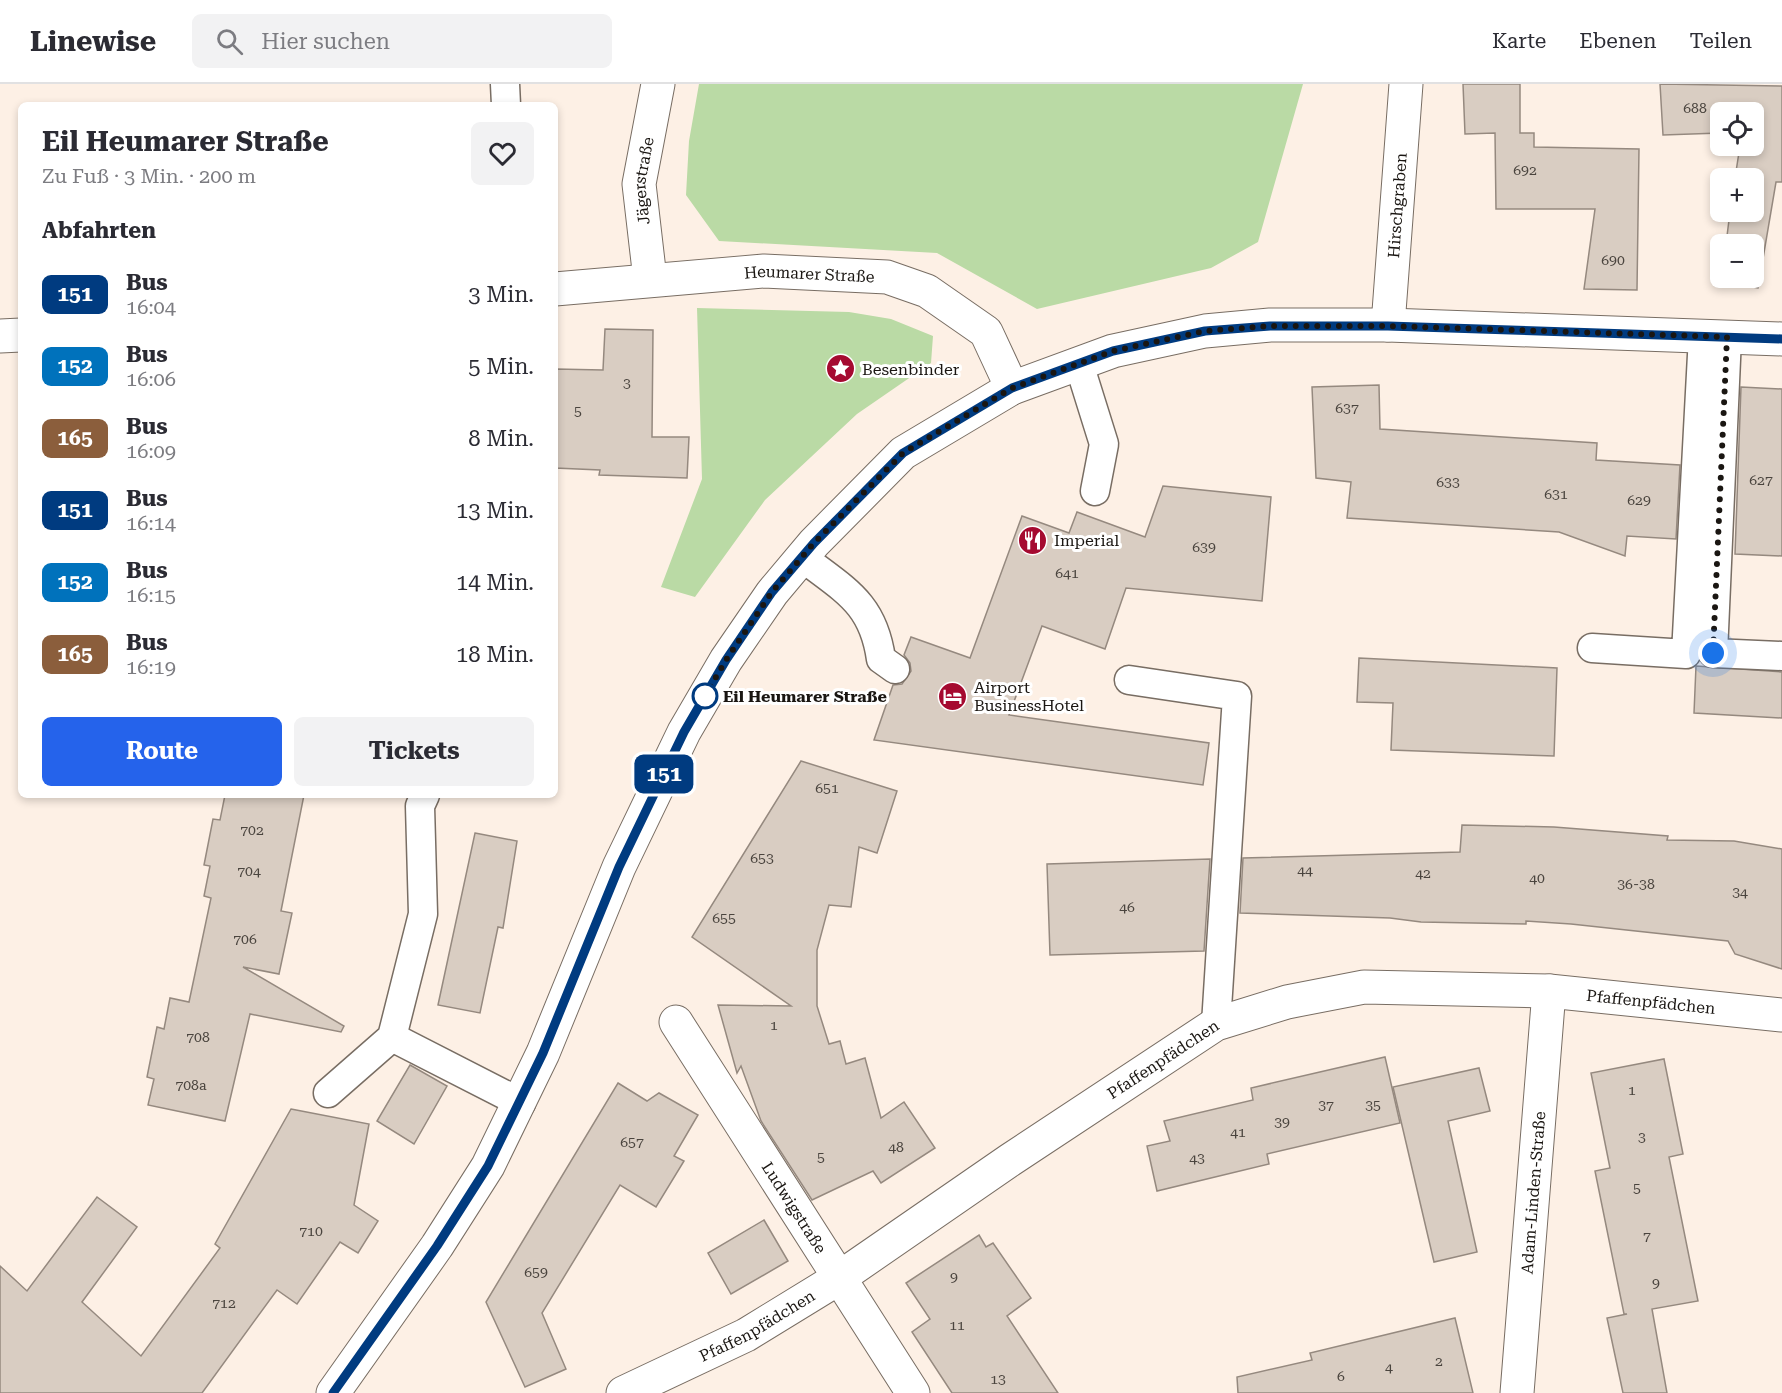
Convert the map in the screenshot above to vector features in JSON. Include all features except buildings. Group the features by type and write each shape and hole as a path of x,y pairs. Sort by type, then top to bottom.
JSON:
{"street":[{"name":"Jägerstraße","path":"650,279 639,184 658,84"},
{"name":"Hirschgraben","path":"1388,326 1406,84"},
{"name":"Heumarer Straße","path":"558,289 764,271 887,277 927,291 986,332 1012,388"},
{"path":"333,1393 443,1236 488,1166 520,1103 619,867 684,732 726,660 772,592 802,557 903,453 1012,388 1113,351 1205,331 1270,326 1388,326 1782,339"},
{"path":"0,336 18,335"},
{"name":"Pfaffenpfädchen","path":"624,1393 746,1335 839,1278 1010,1160 1216,1024 1287,1002 1364,987 1549,992 1782,1016"},
{"name":"Adam-Linden-Straße","path":"1517,1393 1549,992"},
{"name":"Ludwigstraße","path":"676,1022 913,1393"}],"lane":[{"path":"505,84 506,102"},
{"path":"1592,648 1686,654 1715,336"},
{"path":"1715,336 1713,653 1782,656"},
{"path":"1079,364 1104,444 1095,491"},
{"path":"802,557 852,596 871,618 878,636 881,659 895,669"},
{"path":"1129,680 1237,696 1216,1024"},
{"path":"328,1093 392,1037 423,914 420,806 424,798"},
{"path":"392,1037 520,1103"}],"green space":[{"path":"699,84 1303,84 1258,242 1211,268 1037,309 937,253 719,241 686,195 689,141"},
{"path":"697,308 849,312 891,319 933,336 931,363 857,414 765,500 695,597 661,587 702,479"}],"bus line":[{"name":"151","path":"333,1393 437,1246 488,1166 543,1053 619,867 684,732 726,660 772,592 814,543 903,453 1012,388 1113,351 1205,331 1270,326 1388,326 1782,339"}],"place":[{"name":"Besenbinder","path":"841,369"},
{"name":"Imperial","path":"1033,540"},
{"name":"Eil Heumarer Straße","path":"705,696"},
{"name":"Airport BusinessHotel","path":"953,696"}],"route":[{"path":"705,696 726,660 772,592 814,543 903,453 1012,388 1113,351 1205,331 1270,326 1388,326 1727,337 1713,653"}]}
